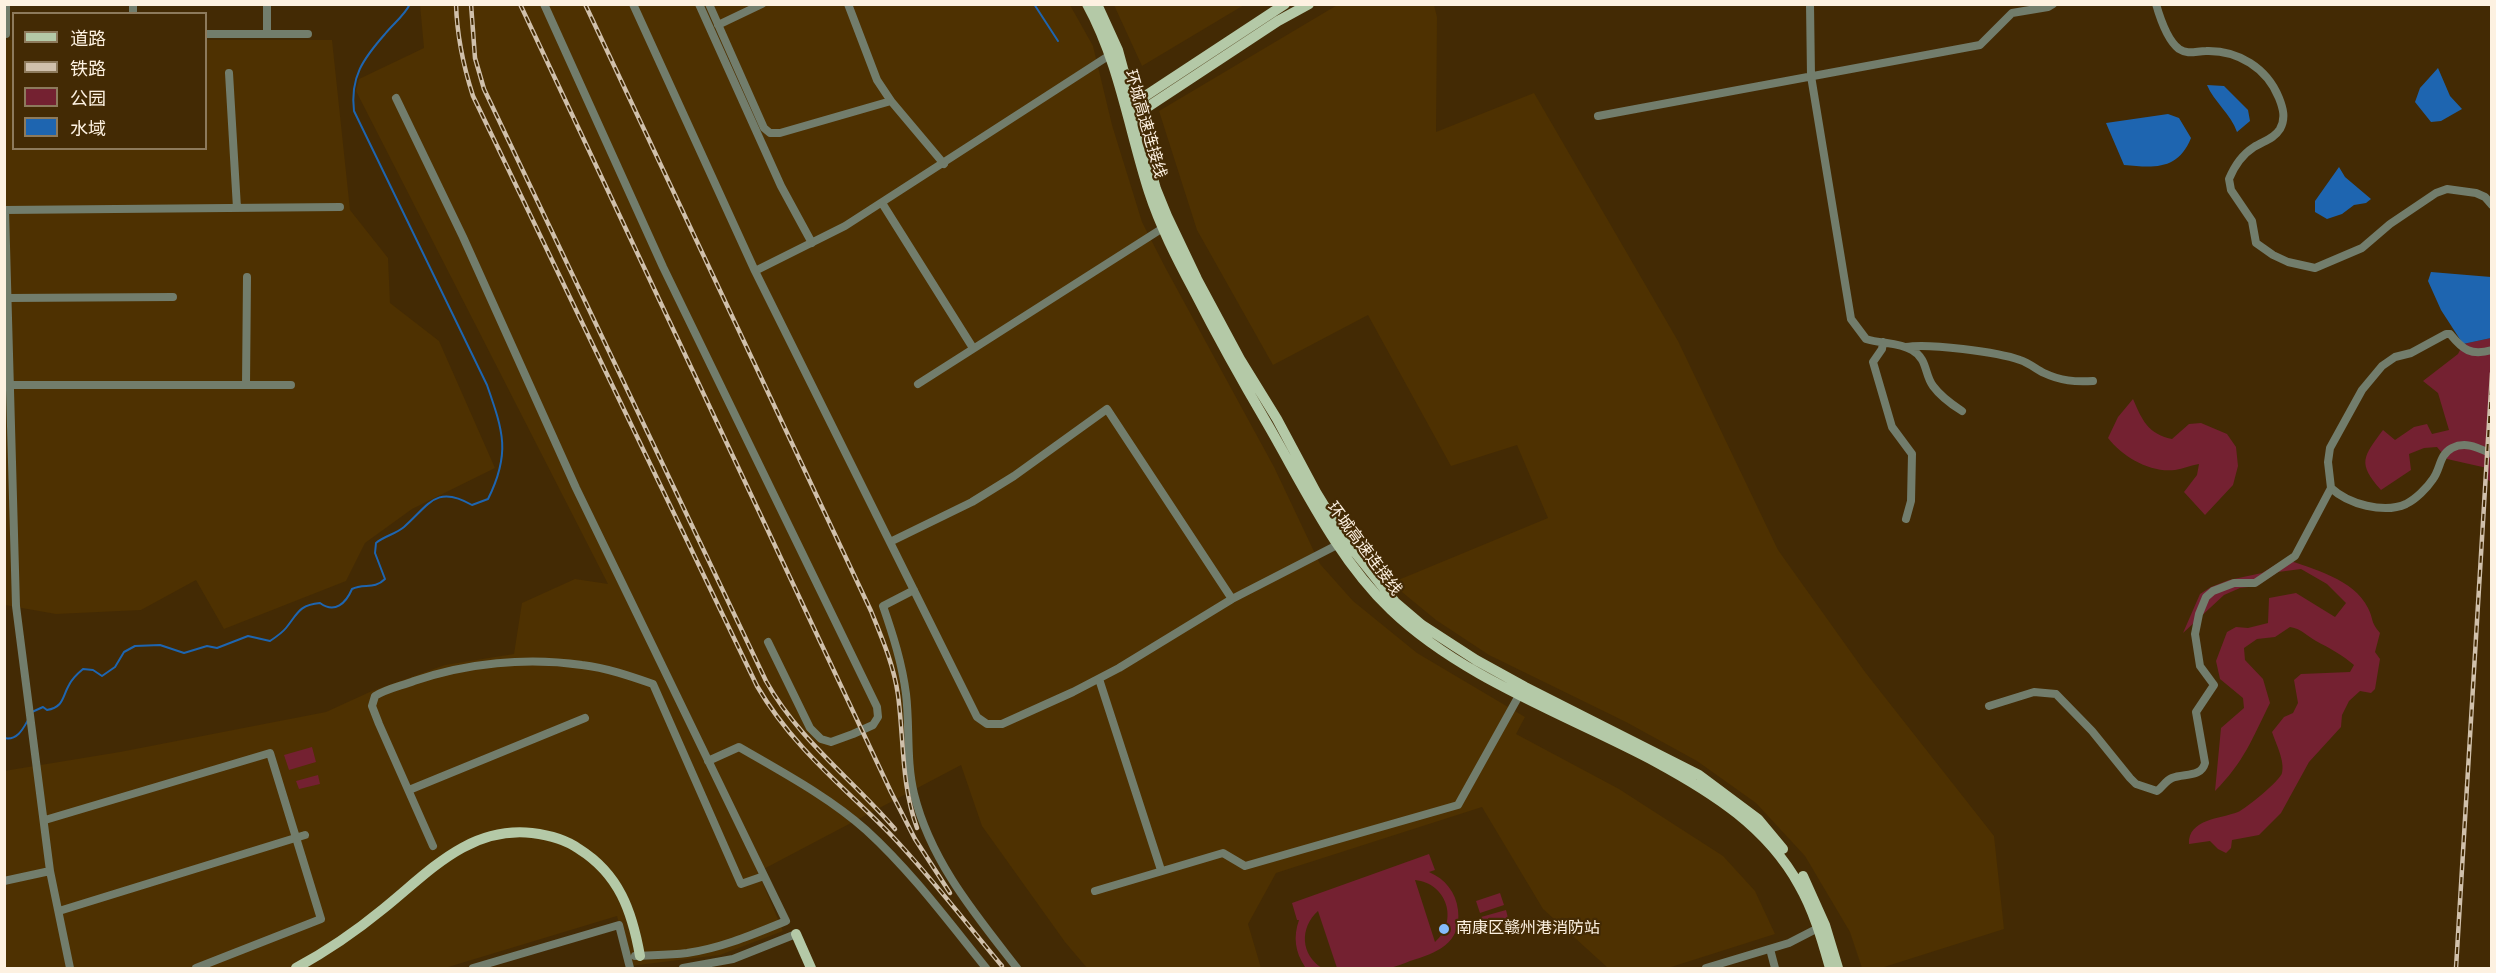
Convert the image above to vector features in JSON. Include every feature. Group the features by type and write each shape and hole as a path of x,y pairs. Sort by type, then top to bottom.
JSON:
{"main road":[{"name":"环城高速连接线","path":"1087,4 1113,53"},
{"name":"环城高速连接线","path":"1097,4 1167,225 1240,359 1277,419 1342,543 1395,602 1422,625 1522,691 1699,775 1758,819 1785,850 1804,879 1839,969"},
{"path":"1130,112 1285,4"},
{"path":"1130,112 1309,4"},
{"path":"296,969 325,953 357,930 448,856 471,842 495,834 517,832 546,835 570,843 594,858 614,882 630,910 637,956"},
{"path":"306,969 360,934 451,860 473,846 496,838 517,836 545,840 567,847 591,862 610,885 625,912 637,956"},
{"name":"环城高速连接线","path":"1822,926 1830,969"},
{"path":"796,934 812,969"}],"street":[{"path":"6,4 8,34"},
{"path":"267,4 267,34"},
{"path":"544,4 663,267 877,707 878,717 873,725 831,742 821,739 810,728 768,642"},
{"path":"633,4 755,271 977,717 987,724 1002,724 1099,679 1232,599 1342,543"},
{"path":"699,4 781,186 812,243"},
{"path":"709,4 764,128 770,133 780,133 891,101"},
{"path":"718,25 762,4"},
{"path":"848,4 877,80 891,101 944,164"},
{"path":"1810,4 1811,76 1851,319 1866,339 1905,347 1917,353 1924,362 1931,385 1943,399 1962,411"},
{"path":"1598,116 1980,45 2012,13 2053,4"},
{"path":"2156,4 2170,37 2180,50 2188,53 2205,51 2228,54 2250,62 2262,71 2277,95 2284,116 2280,128 2272,138 2253,148 2238,163 2229,179 2231,190 2252,221 2256,243 2273,255 2304,267 2315,268 2362,248 2423,200 2447,189 2476,193 2485,197 2492,205"},
{"path":"207,34 308,34"},
{"path":"755,271 845,226 1113,53"},
{"path":"229,72 237,208"},
{"path":"396,98 576,488 786,921 716,947 685,953 637,956"},
{"path":"882,203 973,348"},
{"path":"70,969 50,871 16,606 7,385 5,210 340,207"},
{"path":"918,384 1167,225"},
{"path":"246,385 247,277"},
{"path":"7,298 173,297"},
{"path":"1989,706 2034,692 2051,692 2059,696 2092,731 2106,751 2136,784 2157,792 2170,779 2199,773 2205,763 2196,712 2214,686 2200,666 2195,634 2206,597 2213,591 2234,583 2255,583 2295,556 2331,488 2328,462 2330,448 2361,390 2382,366 2395,357 2411,353 2446,334 2450,334 2459,345 2477,354 2492,350"},
{"path":"1883,342 1882,349 1873,362 1874,372 1892,427 1912,454 1911,501 1906,519"},
{"path":"1905,347 1924,346 1992,354 2020,360 2068,381 2094,381"},
{"path":"7,385 291,385"},
{"path":"890,542 972,502 1014,476 1107,410 1232,599"},
{"path":"2331,488 2352,501 2395,508 2418,496 2433,480 2445,452 2462,445 2475,446 2492,454"},
{"path":"914,590 883,606 902,669 914,792 933,848 948,877 1017,969"},
{"path":"433,846 372,706 375,696 439,673 503,663 582,664 653,684 741,884 764,876"},
{"path":"1099,679 1161,870"},
{"path":"1095,891 1224,853 1245,866 1458,805 1522,691"},
{"path":"409,790 585,718"},
{"path":"708,761 739,747 837,807 865,829 900,864 986,969"},
{"path":"45,820 270,753 300,836 321,919 196,969"},
{"path":"59,911 300,836"},
{"path":"4,881 50,871"},
{"path":"473,969 619,925 630,969"},
{"path":"1706,969 1789,943 1822,926"},
{"path":"683,969 733,959 796,934"},
{"path":"1770,949 1775,969"}],"shaded area":[{"path":"1339,4 1434,5 1437,17 1436,132 1534,93 1678,341 1778,550 1865,672 1994,836 2004,929 1881,968 1862,968 1850,932 1805,856 1756,803 1697,761 1626,722 1489,655 1436,620 1391,583 1548,518 1517,445 1451,466 1368,315 1273,365 1197,230 1159,111"},
{"path":"420,5 1070,5 1093,46 1112,125 1142,222 1274,467 1320,564 1353,601 1417,653 1525,717 1516,734 1619,789 1723,856 1755,891 1775,934 1668,968 1608,968 1543,909 1482,807 1276,873 1248,924 1261,968 1087,968 1065,942 982,826 961,765 758,872 783,931 720,955 630,966 617,916 445,968 5,968 4,771 120,752 326,712 372,691 445,665 514,654 522,603 575,579 608,584 356,91 359,79 424,48"},
{"path":"1114,5 1244,5 1142,66"},
{"path":"4,40 12,40 12,150 207,150 207,40 332,40 350,210 388,258 390,303 439,341 495,468 412,509 365,543 346,581 224,629 196,580 141,610 56,614 5,605"}],"green space":[{"path":"2491,338 2491,482 2485,478 2487,468 2447,459 2437,447 2424,448 2409,454 2411,470 2381,490 2368,473 2365,460 2376,439 2383,430 2395,440 2414,427 2427,424 2432,434 2449,430 2438,393 2423,381 2458,354 2463,344"},
{"path":"2133,399 2143,420 2157,434 2172,439 2189,424 2201,423 2227,434 2236,447 2238,466 2233,485 2205,515 2184,492 2197,475 2199,464 2175,470 2156,469 2129,457 2108,438 2118,417"},
{"path":"2285,559 2332,576 2362,598 2380,633 2375,652 2380,659 2375,689 2371,693 2360,691 2349,701 2342,715 2341,727 2309,762 2281,813 2259,835 2232,840 2231,848 2226,853 2210,841 2189,844 2190,836 2199,825 2242,810 2280,777 2283,768 2280,752 2272,732 2284,717 2293,713 2298,703 2294,680 2301,674 2350,672 2354,665 2301,631 2290,627 2275,637 2257,639 2244,648 2245,660 2263,679 2270,703 2240,760 2215,791 2221,728 2244,708 2243,698 2220,679 2216,661 2227,632 2236,627 2248,628 2268,623 2269,598 2296,593 2335,617 2346,603 2327,584 2301,569 2278,572 2257,586 2240,588 2224,595 2183,633 2200,594 2229,580 2262,573"},
{"path":"312,747 316,762 289,770 284,755"},
{"path":"318,775 320,784 299,789 296,781"},
{"path":"1429,854 1435,870 1429,872 1445,882 1452,892 1457,903 1458,922 1451,939 1429,954 1388,968 1369,970 1337,968 1318,911 1308,925 1305,941 1310,956 1322,968 1305,967 1297,950 1296,932 1299,920 1297,920 1292,903","holes":["1415,880 1426,883 1442,895 1448,914 1442,933 1435,942"]},
{"path":"1500,893 1504,905 1480,913 1476,901"},
{"path":"1506,910 1509,922 1485,930 1481,917"}],"water":[{"path":"2438,68 2450,96 2462,109 2441,121 2431,122 2415,102 2420,88"},
{"path":"2207,85 2224,86 2248,110 2250,121 2237,132 2231,119"},
{"path":"2168,114 2179,118 2191,138 2186,148 2179,156 2164,165 2146,167 2124,165 2106,123"},
{"path":"2339,167 2345,177 2371,199 2327,219 2315,212 2315,201"},
{"path":"2431,272 2491,277 2491,338 2463,344 2441,310 2428,281"}],"waterway":[{"path":"32,712 43,707 47,710 57,707 72,681 83,669 93,670 102,676 115,667 124,652 135,646 160,645 184,653 207,646 217,648 248,636 270,641 279,635 303,608 320,603 335,607 347,599 352,589 377,584 385,579 375,553 376,543 401,529 434,500 450,496 472,505 488,499 500,468 502,442 487,385 354,111 354,88 364,60 410,4"},
{"path":"1034,4 1058,41"},
{"path":"4,738 16,736 28,720"}],"railway":[{"path":"456,4 461,51 473,96 757,686 771,708 803,748 892,836 1002,966"},
{"path":"471,4 475,58 484,89 766,681 794,722 895,829"},
{"path":"520,4 891,792 915,839 950,893"},
{"path":"585,4 871,611 891,663 896,684 908,795 917,828"},
{"path":"2456,968 2492,373"}],"place":[{"name":"南康区赣州港消防站","path":"1444,929"}]}
